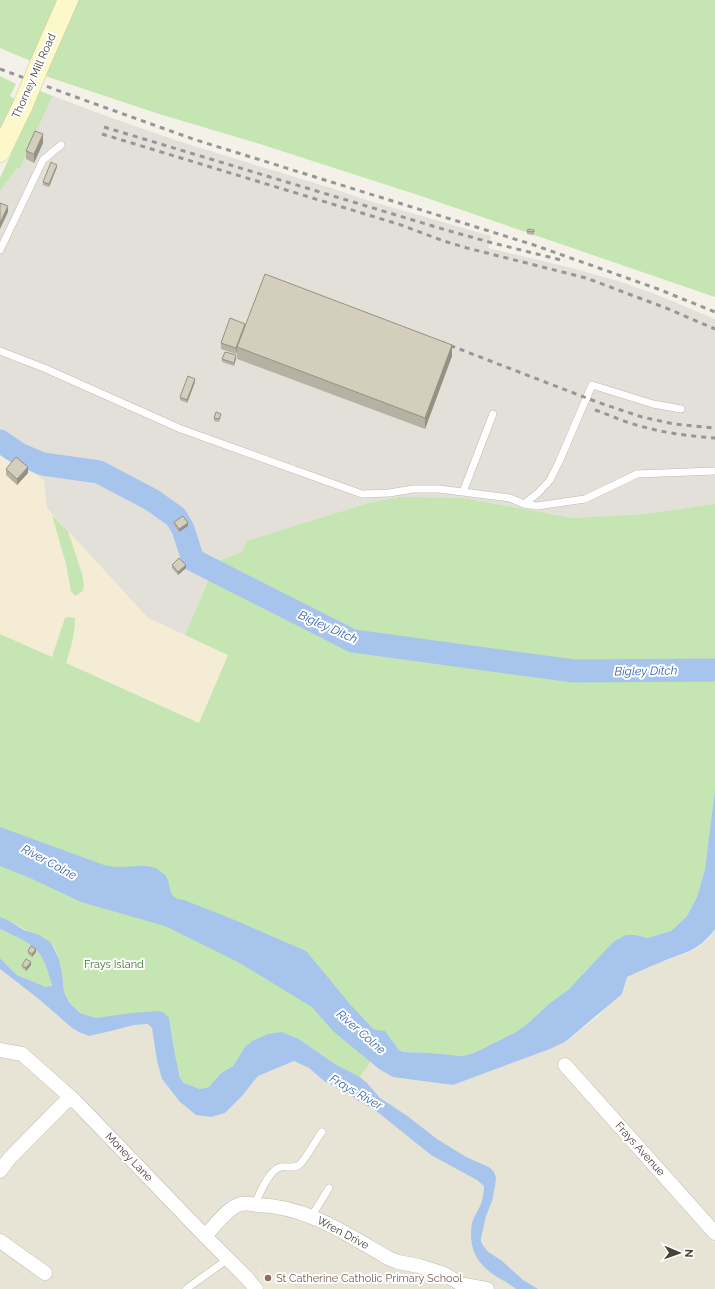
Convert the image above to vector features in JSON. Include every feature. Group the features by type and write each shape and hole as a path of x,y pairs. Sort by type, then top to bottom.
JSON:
{"street":[{"name":"Thorney Mill Road","path":"0,152 23,105 68,0"},
{"name":"Money Lane","path":"0,1050 22,1054 75,1101 256,1289"},
{"name":"Frays Avenue","path":"565,1065 715,1233"},
{"path":"0,1171 9,1159 67,1100 75,1101"},
{"name":"Wren Drive","path":"205,1236 232,1206 242,1204 280,1206 324,1222 388,1258 444,1274 461,1284 487,1289"},
{"path":"0,1241 45,1273"}],"lane":[{"path":"0,250 44,160 61,146"},
{"path":"0,351 44,368 181,429 362,494 389,493 413,489 439,489 510,498 524,504 537,506 585,499 637,474 715,471"},
{"path":"524,504 538,493 550,480 592,385 653,404 681,409"},
{"path":"463,492 493,414"},
{"path":"254,1204 262,1188 274,1170 281,1167 292,1168 300,1165 322,1132"},
{"path":"311,1216 329,1188"},
{"path":"186,1289 228,1259"}],"shaded area":[{"path":"40,91 181,142 370,201 491,236 488,248 564,266 618,281 655,294 715,319 715,504 643,514 573,518 464,498 242,552 216,562 185,635 148,618 47,508 44,480 18,462 0,452 0,178"},
{"path":"0,452 18,462 44,480 47,508 148,618 228,655 199,723 0,634"},
{"path":"715,929 715,1289 0,1289 0,969 40,1000 72,1028 89,1036 134,1025 150,1025 152,1028 157,1061 162,1079 180,1102 196,1115 211,1117 242,1096 258,1076 294,1061 309,1068 324,1081 360,1077 370,1062 379,1069 453,1085 550,1049 565,1042 598,1016 624,988 627,977 660,962 685,954 695,949 707,940"},
{"path":"231,1191 237,1200 223,1209 217,1200"},
{"name":"St Catherine Catholic Primary School","path":"259,1268 296,1289 261,1289 259,1282"}],"green space":[{"path":"0,0 59,0 31,61 0,48"},
{"path":"79,0 715,0 715,297 421,196 260,144 159,114 45,76"},
{"path":"0,76 16,84 10,96 15,99 0,131"},
{"path":"40,91 52,96 20,168 16,169 0,191 0,178"},
{"name":"Frays Island","path":"400,497 464,498 573,518 643,514 715,504 715,793 705,869 697,897 687,916 671,931 647,938 636,935 613,942 569,989 550,1003 526,1025 516,1032 474,1053 463,1056 404,1052 399,1050 388,1036 360,1077 335,1064 299,1039 282,1032 245,1047 233,1066 221,1073 209,1087 200,1089 184,1083 180,1078 169,1018 96,1018 80,1013 69,1002 64,992 59,959 54,946 0,917 0,634 52,657 65,618 75,618 70,652 66,663 199,723 228,655 185,635 216,562 242,552 247,541 369,503"},
{"path":"52,515 68,531 82,574 84,586 83,591 75,596 71,591 66,564"},
{"path":"0,929 27,942 38,952 43,958 47,968 52,987 46,987 17,975 0,958"}],"water":[{"name":"River Colne","path":"715,790 715,929 708,937 690,951 627,977 622,994 565,1042 453,1085 393,1077 379,1069 333,1031 312,1007 238,962 165,926 81,902 30,878 0,866 0,827 104,865 118,867 153,867 165,875 174,897 237,921 306,951 372,1028 385,1031 399,1050 404,1052 463,1056 474,1053 516,1032 526,1025 550,1003 569,989 613,942 626,935 636,935 647,938 671,931 687,916 697,897 705,869"},
{"name":"Frays River","path":"0,917 24,930 39,935 50,942 59,959 64,992 69,1002 80,1013 96,1018 159,1011 164,1013 169,1018 180,1078 184,1083 200,1089 209,1087 221,1073 233,1066 245,1047 254,1040 268,1034 282,1032 299,1039 335,1064 360,1077 380,1098 406,1115 437,1139 466,1157 489,1167 494,1172 496,1178 495,1186 492,1201 486,1216 481,1242 487,1251 502,1261 523,1280 538,1289 516,1289 489,1272 478,1259 474,1251 471,1234 472,1222 480,1206 484,1193 484,1186 477,1180 431,1155 375,1110 346,1092 324,1081 309,1068 294,1061 258,1076 242,1096 225,1113 211,1117 196,1115 180,1102 162,1079 157,1061 152,1028 148,1024 134,1025 89,1036 72,1028 40,1000 0,969 0,958 17,975 46,987 52,986 41,955 30,944 0,929"}],"building":[{"path":"35,131 43,134 34,154 26,151"},
{"path":"51,162 57,165 49,184 43,182"},
{"path":"0,203 8,206 0,223"},
{"path":"528,229 534,230 534,232 527,231"},
{"path":"265,274 452,345 425,418 237,347"},
{"path":"230,318 245,324 236,348 221,343"},
{"path":"225,352 236,355 234,363 222,359"},
{"path":"188,376 195,379 187,400 180,397"},
{"path":"216,412 221,414 219,419 214,418"},
{"path":"16,457 28,467 17,479 6,469"},
{"path":"183,516 188,523 179,529 174,522"},
{"path":"179,558 186,565 178,572 172,565"},
{"path":"31,946 36,949 32,954 28,951"},
{"path":"26,959 31,962 26,968 22,965"}],"waterway":[{"name":"Bigley Ditch","path":"0,441 19,454 43,464 99,472 152,500 176,517 183,529 193,560 353,641 574,671 715,670"}],"railway":[{"path":"0,69 193,139 534,245 658,289 715,312"},
{"path":"104,127 446,230 565,261"},
{"path":"102,134 398,224 467,248 586,278 666,308 715,329"},
{"path":"441,342 597,402 642,417 674,424 715,428"},
{"path":"595,410 651,429 683,435 715,438"}],"place":[{"name":"St Catherine Catholic Primary School","path":"268,1278"}]}
